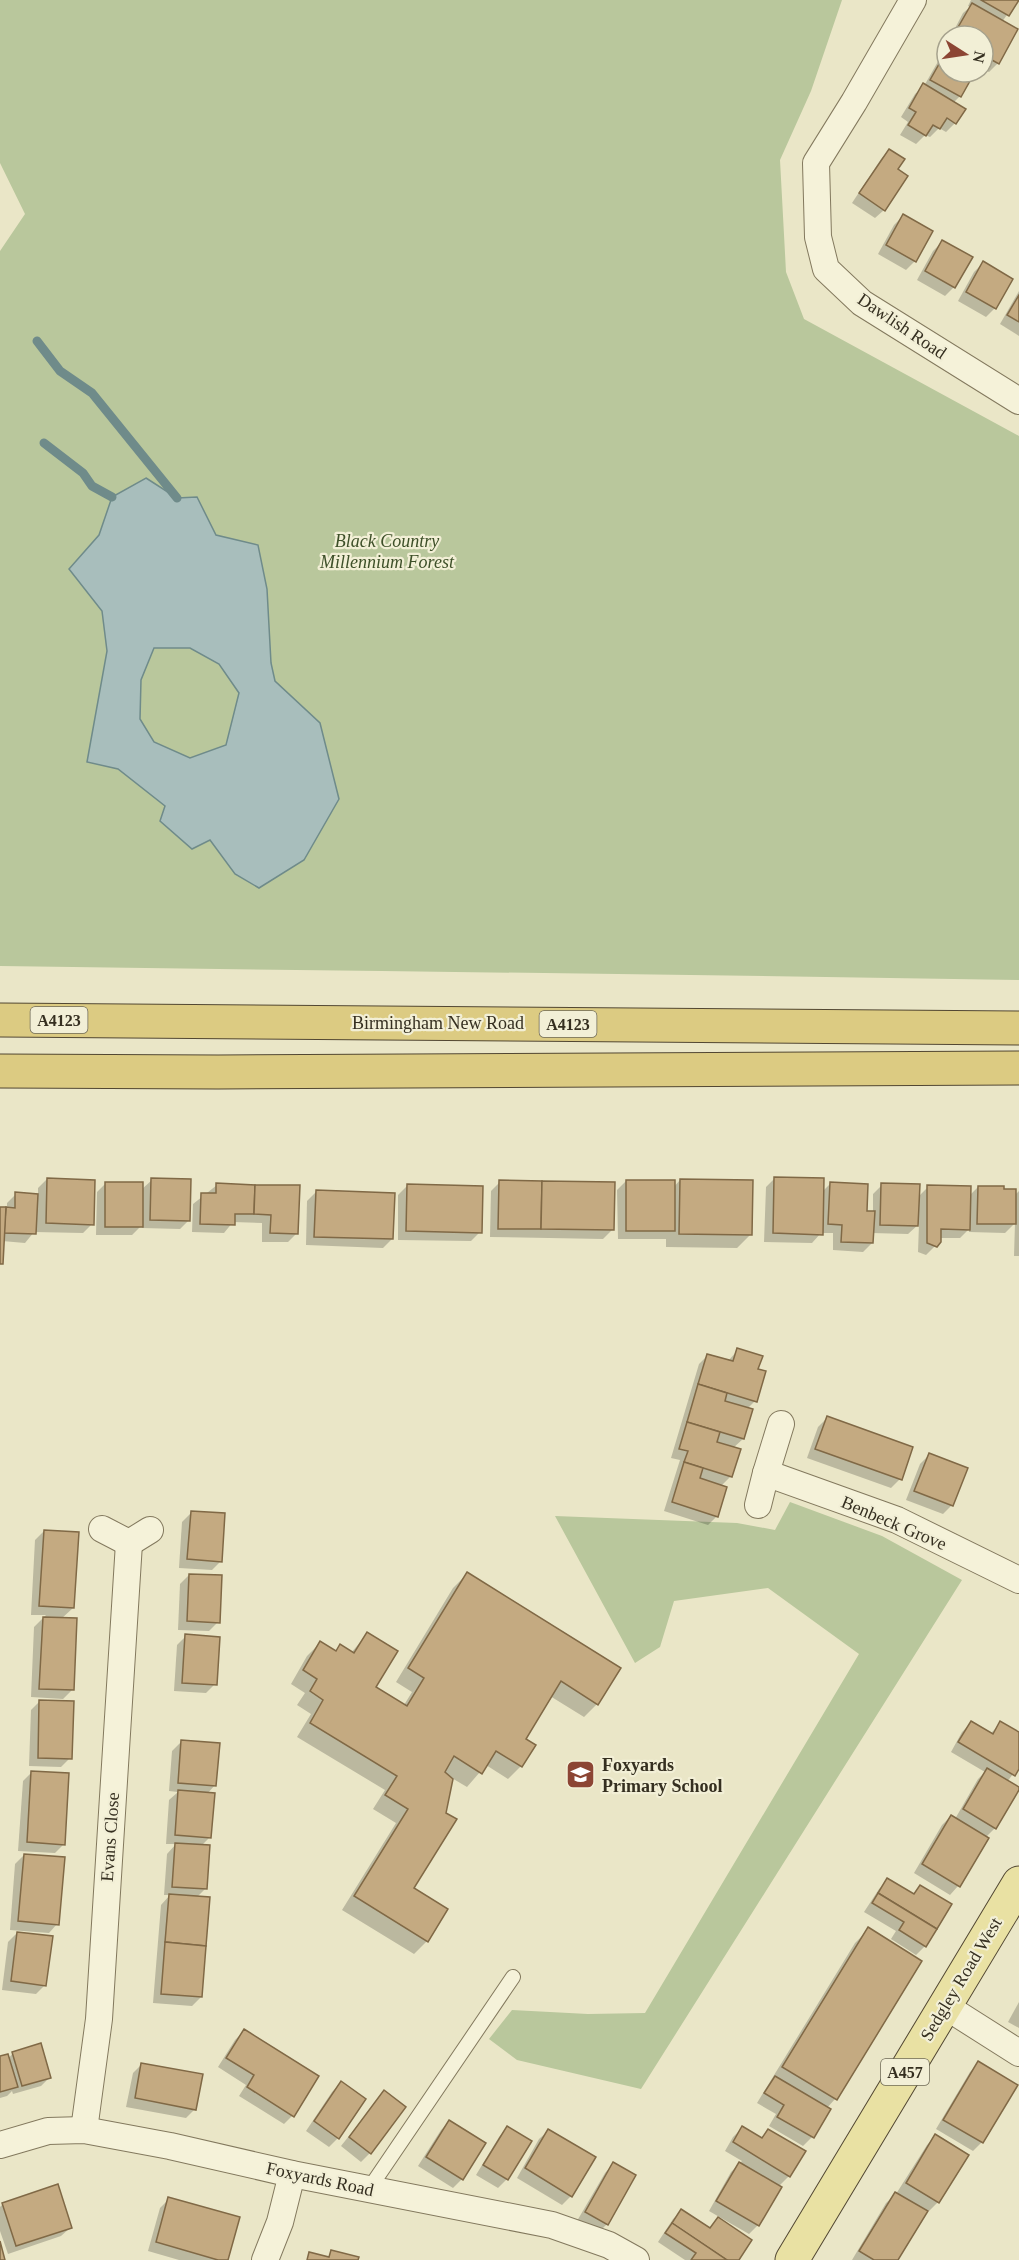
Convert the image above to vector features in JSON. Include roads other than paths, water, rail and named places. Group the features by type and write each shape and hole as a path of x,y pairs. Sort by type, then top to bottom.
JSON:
{"highway":[{"name":"Birmingham New Road","path":"0,1020 1019,1028"},
{"path":"0,1071 1019,1068"}],"main road":[{"name":"Sedgley Road West","path":"792,2260 1019,1883"}],"street":[{"name":"Dawlish Road","path":"913,0 816,163 818,237 826,268 862,303 1019,401"},
{"path":"758,1505 781,1424"},
{"name":"Benbeck Grove","path":"766,1473 897,1520 1019,1580"},
{"name":"Evans Close","path":"84,2130 99,2019 139,1537 102,1529"},
{"path":"945,2006 1019,2053"},
{"name":"Foxyards Road","path":"0,2145 48,2131 84,2130 552,2225 609,2246 636,2260"},
{"path":"265,2260 280,2222 292,2174"}],"lane":[{"path":"369,2189 513,1977"}],"water":[{"path":"146,478 177,498 197,497 216,535 258,545 267,589 271,663 275,681 320,723 339,799 304,860 259,888 235,874 210,840 192,849 160,821 165,806 118,769 87,762 107,651 102,611 69,569 99,535 112,497","holes":["154,648 190,648 219,664 239,693 226,745 190,758 154,742 140,719 141,680"]}],"waterway":[{"path":"37,341 60,371 92,393 177,498"},
{"path":"44,443 83,473 92,486 112,497"}],"place":[{"name":"Foxyards Primary School","path":"581,1775"}],"park label":[{"name":"Black Country Millennium Forest","path":"387,551"}]}
